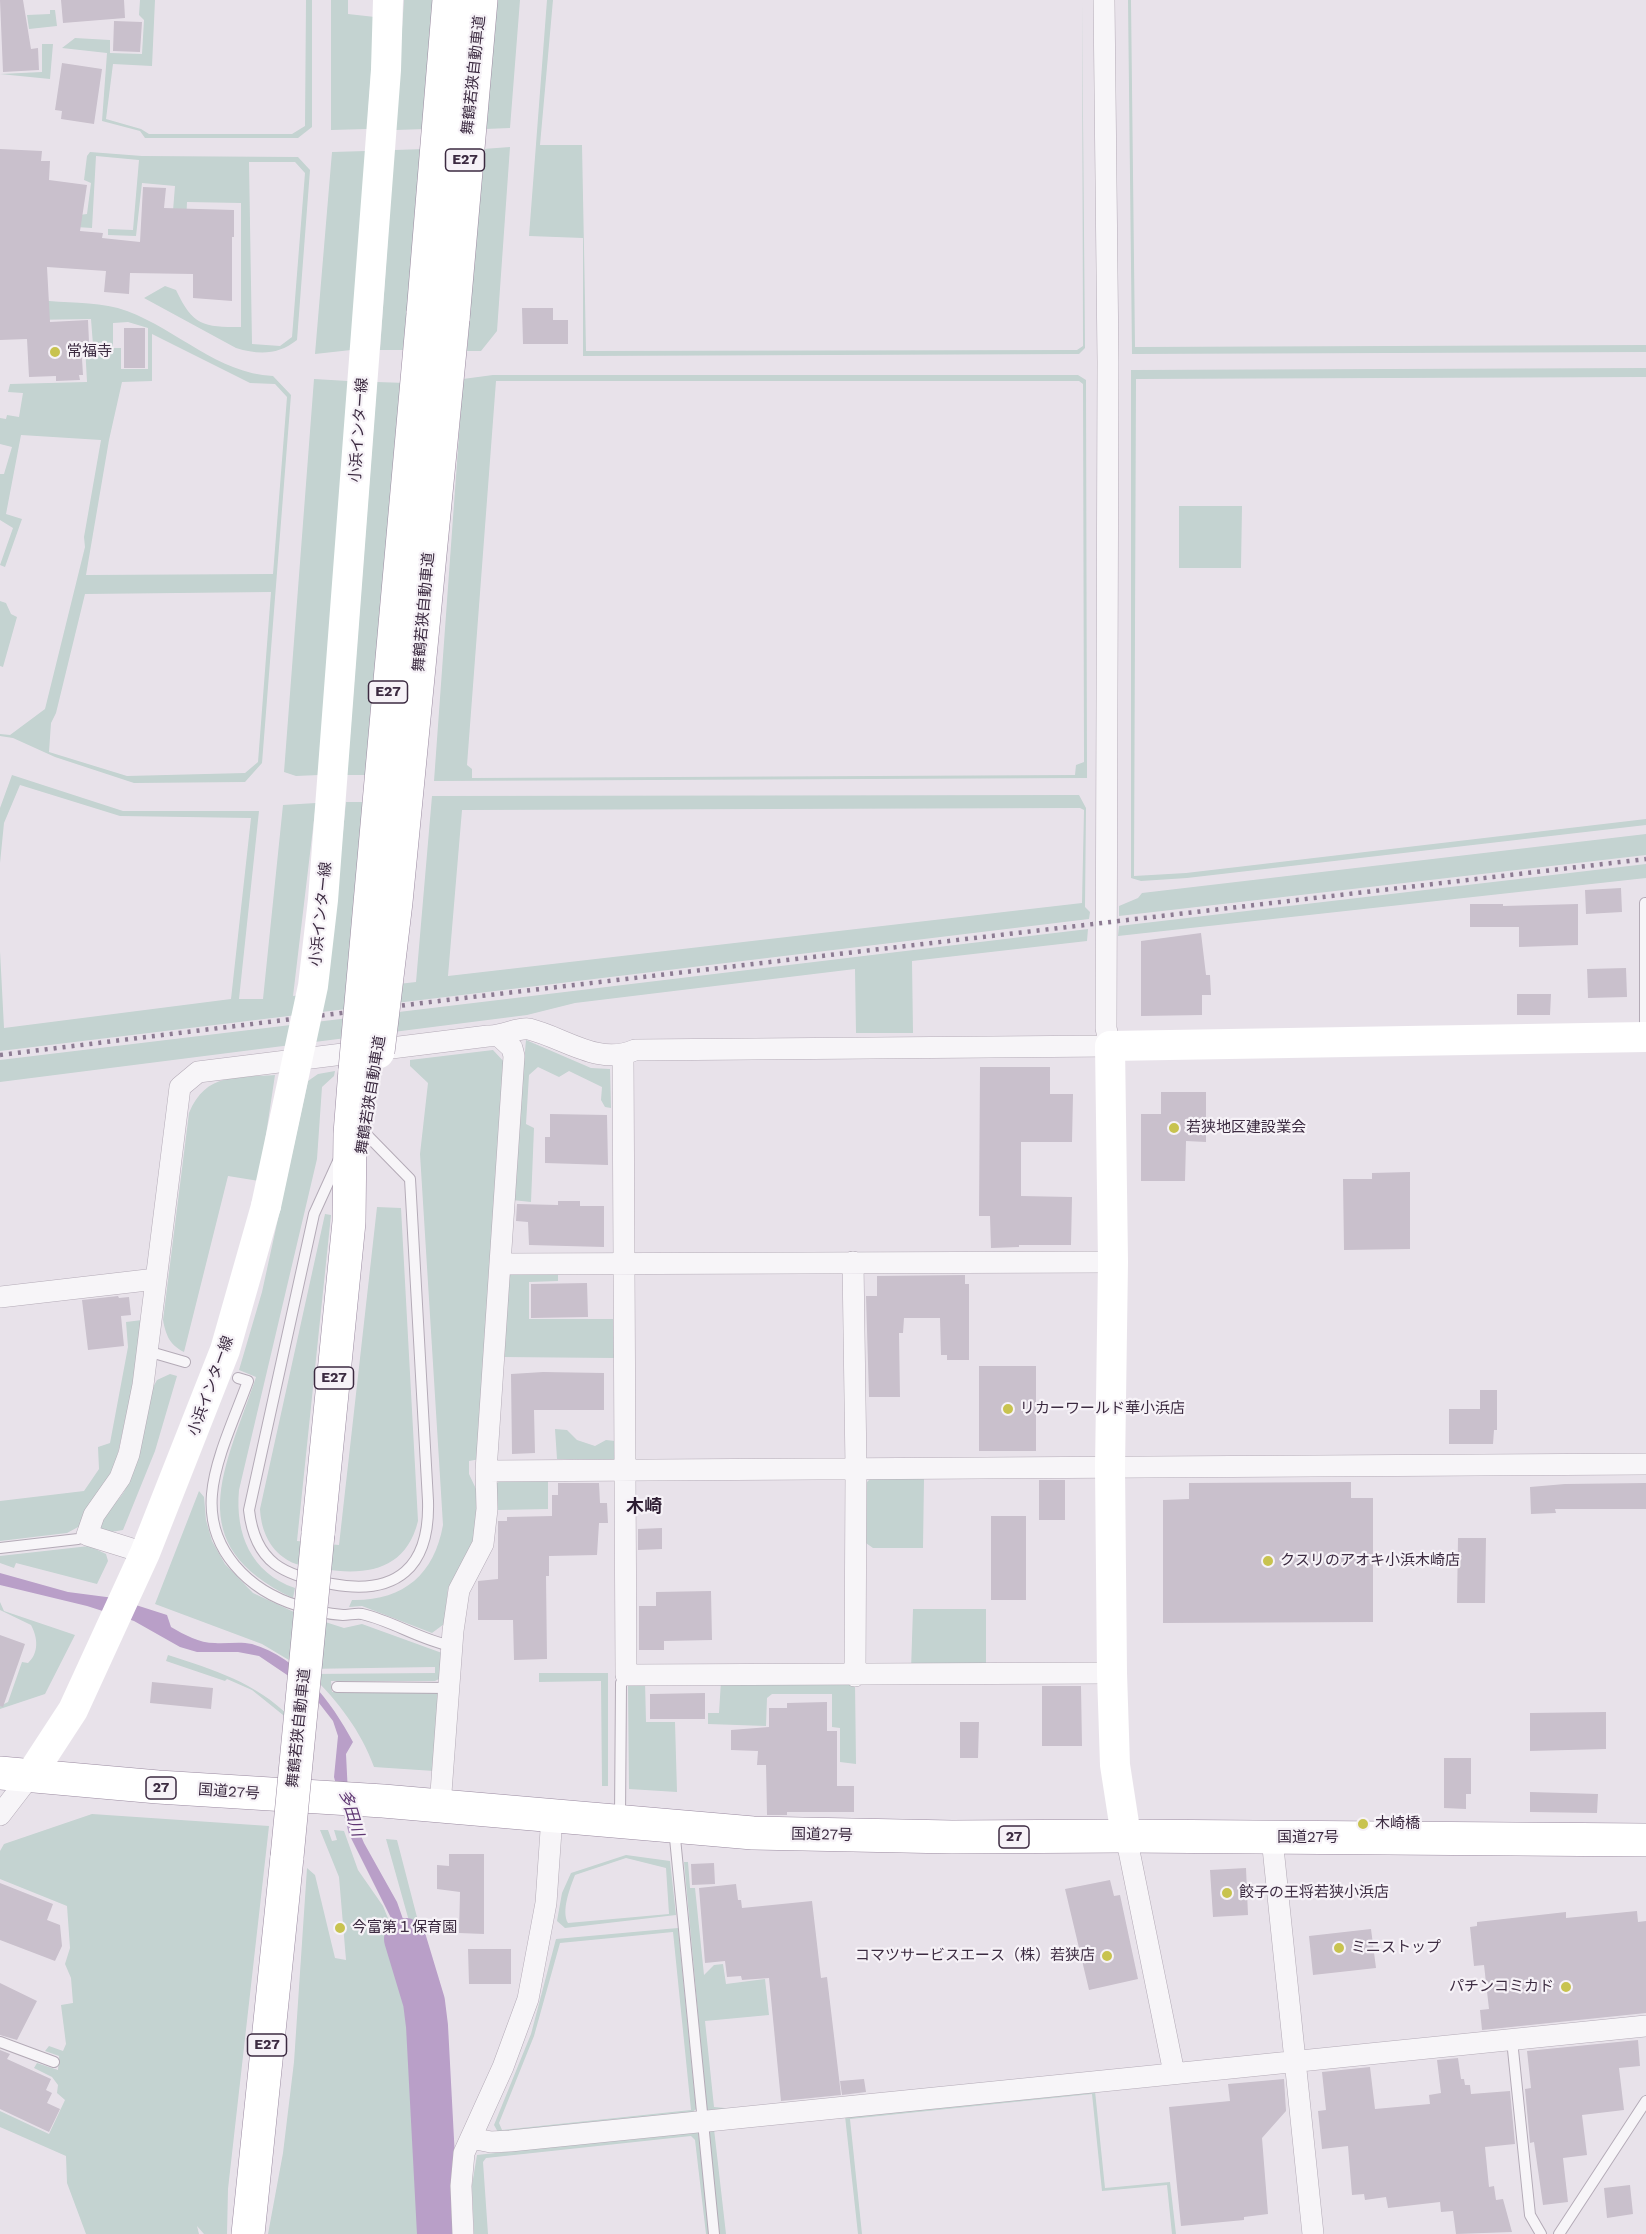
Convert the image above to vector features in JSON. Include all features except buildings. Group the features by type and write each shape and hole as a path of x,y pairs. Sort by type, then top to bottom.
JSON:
{"highway":[{"name":"舞鶴若狭自動車道","path":"366,1069 449,0"},
{"name":"舞鶴若狭自動車道","path":"248,2234 358,1134 410,767 481,0"},
{"name":"国道27号","path":"15,1774 383,1801 674,1828 753,1833 940,1837 1646,1840"}],"main road":[{"name":"小浜インター線","path":"15,1774 73,1710 145,1553 225,1350 266,1206 313,986 323,900 386,82 388,0"},
{"path":"1126,1836 1115,1765 1113,1673 1110,1468 1113,1262 1110,1046 1645,1037"}],"street":[{"path":"145,1553 87,1535 94,1515 120,1478 129,1454 143,1385 180,1087 198,1072 477,1037 500,1037 526,1029 593,1053 622,1055 636,1050 1110,1046 1106,1028 1108,362 1104,0"},
{"path":"440,1806 452,1646 459,1590 483,1544 487,1509 486,1471 514,1056 508,1042 500,1037"},
{"path":"622,1055 626,1675 855,1676 1113,1673"},
{"path":"853,1262 856,1468 855,1676"},
{"path":"500,1264 1113,1262"},
{"path":"0,1297 156,1279"},
{"path":"486,1471 1646,1464"},
{"path":"0,1815 15,1774"},
{"path":"463,2234 461,2168 471,2138 503,2067 528,1999 546,1903 552,1816"},
{"path":"1126,1836 1174,2073"},
{"path":"1272,1838 1313,2234"},
{"path":"471,2138 491,2142 510,2141 1646,2026"}],"lane":[{"path":"1645,903 1645,1037"},
{"path":"358,1134 410,1179 429,1521 426,1539 419,1556 407,1571 379,1586 360,1588 308,1580 275,1566 260,1549 251,1530 249,1510 314,1214 358,1134"},
{"path":"147,1351 184,1362"},
{"path":"238,1378 248,1381 216,1472 212,1494 212,1517 218,1538 230,1560 244,1577 261,1590 297,1606 322,1613 361,1614 434,1642 452,1646"},
{"path":"0,1548 78,1539 87,1535"},
{"path":"620,1823 621,1683 626,1675"},
{"path":"337,1687 449,1688"},
{"path":"674,1828 714,2234"},
{"path":"1512,2040 1530,2215 1541,2234"},
{"path":"0,2042 54,2062"},
{"path":"1559,2234 1646,2102"}],"shaded area":[{"path":"140,0 155,0 152,66 113,64 106,119 141,129 149,134 292,134 305,126 306,0 312,0 312,127 298,138 145,138 140,131 102,121 107,53 62,48 75,38 110,40 110,53 142,54 144,20 139,15"},
{"path":"331,0 348,0 348,14 375,17 367,129 331,130"},
{"path":"404,0 436,0 426,129 395,130"},
{"path":"497,0 520,0 510,128 485,129"},
{"path":"547,0 553,0 540,145 582,145 586,351 1077,350 1083,346 1082,0 1085,348 1079,354 583,356 583,238 529,236"},
{"path":"1128,0 1131,0 1135,347 1646,345 1646,352 1132,354"},
{"path":"50,10 55,10 57,26 29,29 27,15 50,14"},
{"path":"42,44 53,44 50,79 0,74 42,72"},
{"path":"510,147 497,331 481,351 467,351 483,149"},
{"path":"426,149 409,350 380,350 394,150"},
{"path":"366,151 351,350 315,354 332,152"},
{"path":"90,152 142,156 298,157 310,170 297,340 283,349 268,352 253,352 236,348 144,298 165,286 176,290 188,311 201,322 208,325 241,327 241,203 187,202 186,223 172,223 175,186 142,183 136,236 108,235 108,229 133,230 139,160 96,156 92,228 76,227 79,215 87,214 91,183 84,180 87,156","holes":["249,162 295,162 305,173 292,337 280,346 252,344"]},
{"path":"29,302 89,303 127,311 146,319 216,359 253,373 273,376 291,395 262,763 245,782 134,783 55,757 13,738 0,736 0,734 10,735 45,709 85,547 84,537 101,440 21,435 6,514 22,519 5,567 0,565 13,528 0,520 0,474 4,474 12,447 0,444 0,418 6,419 7,415 19,417 23,393 8,392 10,384 87,382 85,345 93,345 91,319 29,320","holes":["128,322 148,328 148,369 121,369 121,348 113,348 113,323","152,334 250,383 275,384 287,397 273,574 86,575 109,440 122,382 152,381","271,592 258,762 245,773 127,776 49,752 51,723 56,713 85,594"]},
{"path":"1646,368 1646,377 1136,379 1134,876 1186,873 1646,819 1646,825 1187,878 1141,881 1131,878 1131,370"},
{"path":"493,375 1078,375 1086,380 1087,778 434,781 463,379","holes":["496,381 1079,381 1083,384 1084,762 1076,765 1075,775 472,778 472,769 467,765"]},
{"path":"314,379 348,381 319,775 296,776 284,772"},
{"path":"377,382 406,383 373,775 347,775"},
{"path":"1179,506 1242,506 1241,568 1179,568"},
{"path":"0,601 6,603 11,614 17,617 3,667 0,666"},
{"path":"12,775 123,811 259,811 239,999 263,999 283,805 316,803 293,996 327,991 346,802 370,802 354,989 416,982 432,796 1079,795 1086,808 1085,907 1090,912 1089,919 0,1051 0,951 4,1028 231,999 251,818 120,816 20,785 4,823 0,863 0,808","holes":["1080,808 1084,810 1082,903 448,976 462,810"]},
{"path":"1646,834 1646,855 1119,916 1119,906 1138,898 1142,893"},
{"path":"1646,864 1646,878 1118,936 1119,926"},
{"path":"1088,929 1087,941 912,961 913,1033 856,1033 855,969 575,1003 527,1015 0,1082 0,1060"},
{"path":"526,1040 591,1068 610,1069 611,1108 605,1107 601,1100 602,1087 569,1071 559,1077 538,1067 529,1075 526,1124 534,1128 531,1202 512,1200"},
{"path":"493,1050 506,1064 480,1459 469,1461 469,1474 476,1489 480,1518 476,1543 448,1588 444,1624 432,1633 362,1606 349,1607 352,1600 386,1596 413,1582 432,1558 439,1543 443,1525 420,1154 428,1083 410,1066 410,1060"},
{"path":"335,1071 334,1076 322,1087 317,1159 239,1490 240,1522 249,1550 267,1573 295,1588 293,1598 257,1577 235,1554 223,1529 220,1502 224,1474 256,1377 239,1370 262,1292 308,1081 318,1074"},
{"path":"275,1075 259,1181 228,1176 184,1352 169,1339 163,1320 189,1113 204,1090 214,1084 236,1078"},
{"path":"377,1207 401,1208 418,1521 404,1550 394,1560 382,1566 355,1571 307,1567 287,1560 277,1552 263,1529 260,1509 325,1214 331,1215 297,1541 339,1545"},
{"path":"558,1272 558,1281 529,1282 529,1319 613,1319 614,1358 502,1357 507,1274"},
{"path":"142,1320 134,1380 113,1475 80,1526 67,1533 0,1541 0,1501 84,1491 99,1469 98,1447 110,1443 128,1347 126,1322"},
{"path":"170,1374 177,1376 155,1451 123,1530 111,1532 99,1529 106,1513 122,1495 131,1479 142,1441 152,1389 157,1380"},
{"path":"555,1429 567,1430 577,1440 595,1446 606,1440 615,1441 615,1460 557,1459"},
{"path":"548,1479 548,1509 497,1510 497,1483 502,1480"},
{"path":"870,1479 924,1479 923,1548 873,1548 863,1541 864,1485"},
{"path":"199,1491 204,1497 206,1520 212,1541 225,1564 253,1593 294,1612 344,1628 362,1624 442,1653 439,1679 435,1681 331,1681 332,1692 440,1693 434,1771 374,1767 348,1717 310,1674 435,1673 435,1667 304,1669 262,1644 155,1604"},
{"path":"89,1546 106,1554 108,1561 97,1584 16,1563 14,1568 0,1563 0,1556"},
{"path":"0,1602 4,1611 75,1635 45,1694 0,1709 0,1706 8,1702 22,1662 28,1663 32,1659 36,1645 31,1625 0,1610"},
{"path":"913,1609 986,1609 986,1669 911,1670"},
{"path":"168,1655 233,1678 263,1695 290,1717 288,1719 252,1690 227,1679 225,1681 166,1661"},
{"path":"539,1673 608,1673 608,1786 602,1786 601,1681 539,1682"},
{"path":"632,1681 645,1681 646,1722 675,1722 677,1792 629,1789 628,1686"},
{"path":"721,1681 855,1682 856,1764 840,1762 840,1728 832,1727 832,1694 772,1694 767,1698 766,1726 708,1724 708,1713 719,1713"},
{"path":"92,1814 269,1826 228,2189 227,2234 204,2234 197,2226 199,2234 86,2234 67,2183 66,2156 0,2127 0,2111 49,2134 65,2100 57,2093 58,2085 52,2077 34,2068 37,2063 58,2070 59,2056 45,2051 49,2046 63,2051 66,2044 61,2005 73,2003 71,1978 65,1964 70,1948 67,1906 0,1879 0,1851 4,1844"},
{"path":"320,1830 328,1830 332,1841 337,1840 334,1830 344,1831 358,1870 383,1906 394,1933 408,1956 419,1992 423,2022 435,2234 268,2234 283,2153 294,2062 307,1868 315,1875 335,1958 346,1960 339,1877"},
{"path":"386,1839 397,1840 439,2002 452,2234 445,2234 434,2023 430,1996"},
{"path":"626,1855 670,1861 676,1915 565,1928 557,1921 562,1893 571,1873","holes":["626,1858 666,1868 669,1914 568,1923 565,1912 575,1875"]},
{"path":"684,1862 688,1862 690,1888 695,1888 704,1975 714,1965 723,1964 726,1984 765,1979 769,2015 705,2021 714,2107 735,2109 707,2110"},
{"path":"678,1928 696,2109 692,2113 499,2134 494,2125 531,2034 556,1939","holes":["673,1932 691,2110 502,2130 499,2123 534,2036 560,1943"]},
{"path":"1095,2091 1105,2188 1170,2182 1176,2234 1172,2234 1167,2185 1102,2191 1092,2094 850,2119 862,2234 858,2234 845,2116"},
{"path":"714,2129 726,2234 719,2234 708,2132"},
{"path":"698,2131 710,2234 706,2234 695,2140 691,2136 486,2158 483,2162 488,2234 474,2234 472,2185 477,2155"}],"water":[{"path":"0,1573 68,1592 114,1598 167,1615 171,1627 187,1636 209,1643 252,1644 285,1659 299,1670 335,1711 353,1742 346,1754 348,1794 354,1819 364,1843 397,1902 430,1996 419,1992 397,1930 349,1834 334,1777 338,1736 333,1721 319,1703 293,1679 259,1656 238,1652 197,1652 180,1647 134,1621 87,1606 0,1585"}],"waterway":[{"name":"多田川","path":"405,1939 424,2002 427,2026 438,2234"}],"railway":[{"path":"0,1055 1646,859"}],"place":[{"name":"常福寺","path":"55,352"},
{"name":"若狭地区建設業会","path":"1174,1128"},
{"name":"リカーワールド華小浜店","path":"1008,1409"},
{"name":"クスリのアオキ小浜木崎店","path":"1268,1561"},
{"name":"木崎橋","path":"1363,1824"},
{"name":"餃子の王将若狭小浜店","path":"1227,1893"},
{"name":"今富第１保育園","path":"340,1928"},
{"name":"ミニストップ","path":"1339,1948"},
{"name":"コマツサービスエース（株）若狭店","path":"1107,1956"},
{"name":"パチンコミカド","path":"1566,1987"}],"district":[{"name":"木崎","path":"644,1507"}]}
